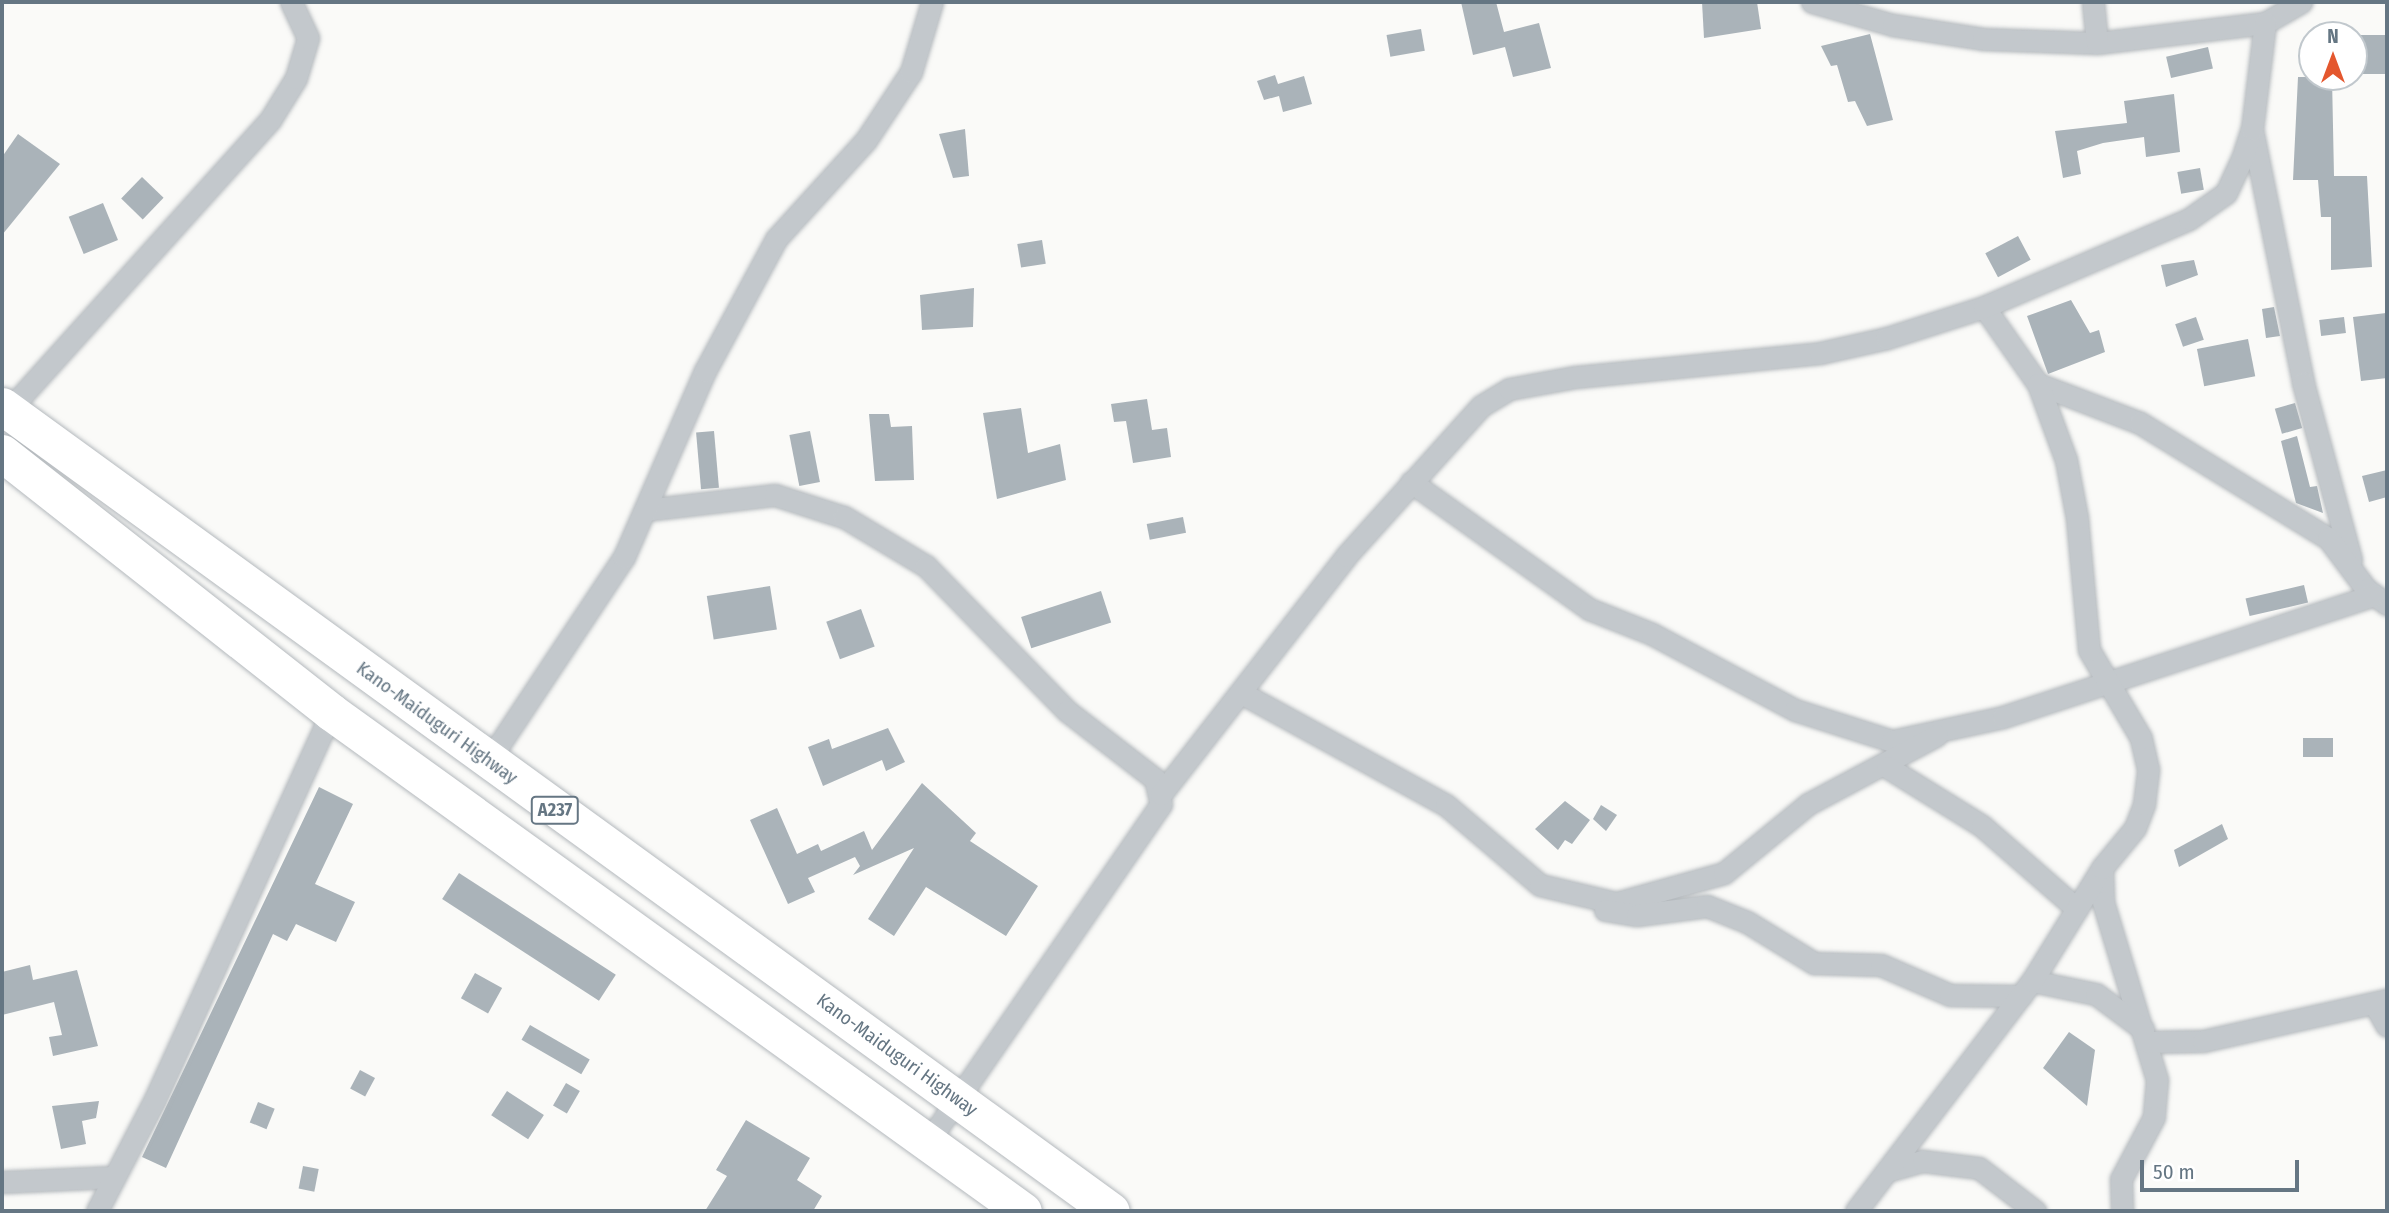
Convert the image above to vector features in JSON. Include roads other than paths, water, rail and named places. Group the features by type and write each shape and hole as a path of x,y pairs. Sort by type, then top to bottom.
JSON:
{"highway":[{"name":"Kano-Maiduguri Highway","path":"5,409 1111,1211"},
{"name":"A237","path":"2,453 331,712 1023,1211"}],"street":[{"path":"5,409 271,120 296,78 308,37 291,2"},
{"path":"489,760 575,639 645,510 705,371 776,239 866,139 911,72 932,2"},
{"path":"1812,2 1849,7 1983,39 2096,43 2265,23 2301,2"},
{"path":"2093,2 2096,43"},
{"path":"1161,794 1245,695 1346,556 1450,435 1509,389 1820,353 1984,307 2189,219 2226,193 2252,129 2265,23"},
{"path":"2252,129 2303,383 2354,570"},
{"path":"1856,1211 2026,988 2102,868 2135,828 2148,769 2141,738 2089,650 2077,518 2066,460 2038,384 1984,307"},
{"path":"1411,482 1590,609 1652,634 1794,710 1892,741 1944,730 2381,598 2328,538 2140,423 2038,384"},
{"path":"645,510 775,495 844,517 926,566 1067,711 1155,779 1161,794 1161,804 960,1100 927,1143"},
{"path":"1245,695 1446,805 1541,884 1597,901 1641,899 1724,873 1808,804 1887,767 1944,730"},
{"path":"97,1211 112,1177 155,1099 331,712"},
{"path":"1887,767 1982,826 2077,909"},
{"path":"2102,868 2103,902 2157,1080 2154,1117 2125,1168 2122,1211"},
{"path":"1597,901 1615,915 1715,908 1814,963 1881,965 1950,995 2026,988 2096,994 2145,1035 2203,1041 2381,1002 2387,1026"},
{"path":"1887,1171 1923,1161 1979,1168 2035,1211"},
{"path":"2,1182 112,1177"}]}
